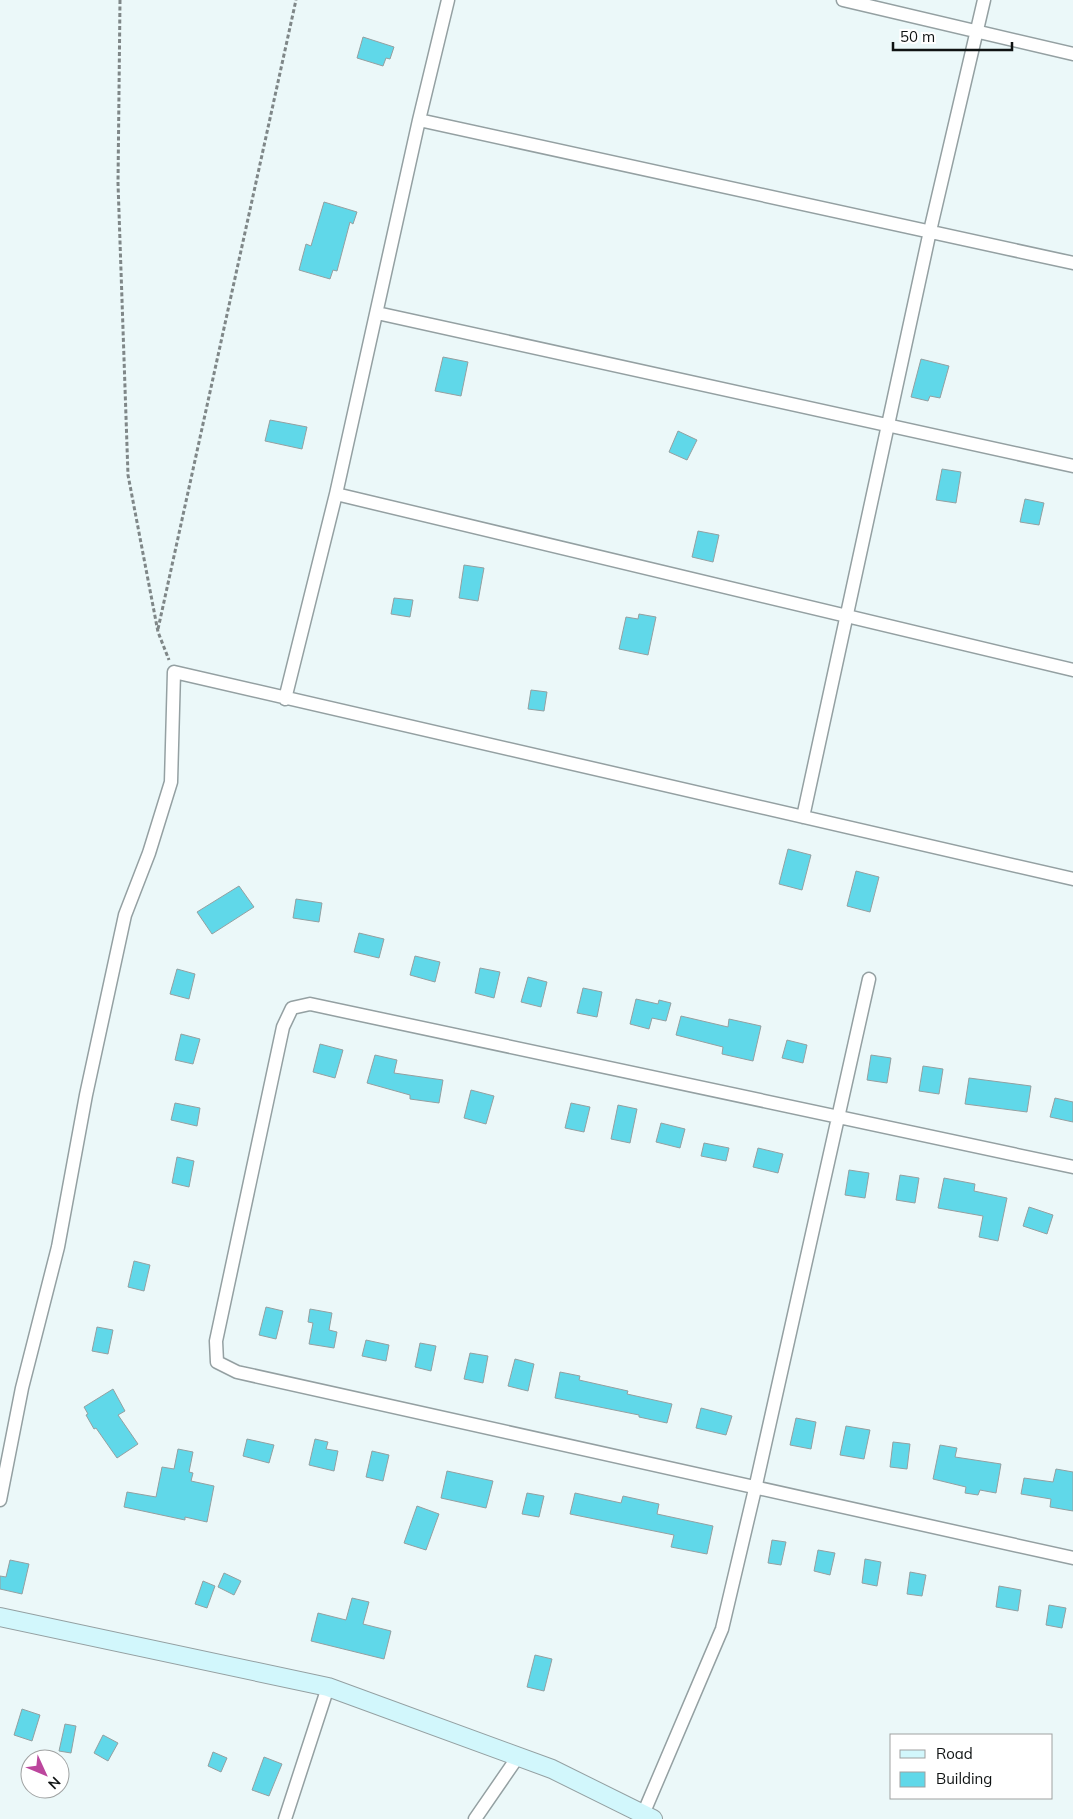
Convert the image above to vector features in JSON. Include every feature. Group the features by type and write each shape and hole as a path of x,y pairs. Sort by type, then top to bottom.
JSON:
{"street":[{"path":"285,699 336,494 418,120 448,0"},
{"path":"843,0 1073,54"},
{"path":"803,817 930,232 984,0"},
{"path":"418,120 1073,263"},
{"path":"377,313 889,424 1073,466"},
{"path":"336,494 1073,670"},
{"path":"0,1500 22,1388 58,1247 90,1075 125,915 149,853 171,782 174,672 1073,879"},
{"path":"0,1618 328,1687 517,1758 552,1769 646,1818 722,1629 869,978"},
{"path":"1073,1167 310,1004 292,1008 283,1027 216,1341 217,1362 237,1372 755,1489 1073,1558"},
{"path":"285,1819 328,1687"},
{"path":"475,1819 517,1758"}],"path":[{"path":"120,0 118,183 128,475 158,632 174,672"},
{"path":"158,632 296,0"}],"building":[{"path":"363,37 394,47 390,59 386,58 383,66 357,58"},
{"path":"324,202 357,212 353,224 350,222 337,271 333,270 330,279 299,270 306,244 311,246"},
{"path":"443,357 468,362 461,396 435,391"},
{"path":"921,359 949,366 940,398 930,396 928,401 911,397"},
{"path":"270,420 307,427 302,449 265,441"},
{"path":"678,431 697,440 687,460 669,452"},
{"path":"942,469 961,472 956,503 936,500"},
{"path":"1025,499 1044,503 1039,525 1020,522"},
{"path":"698,531 719,535 713,562 692,557"},
{"path":"464,565 484,568 478,601 459,598"},
{"path":"394,598 413,600 410,617 391,614"},
{"path":"639,614 656,617 648,655 619,649 626,617 638,619"},
{"path":"531,690 547,692 544,711 528,709"},
{"path":"788,849 811,855 802,890 779,884"},
{"path":"856,871 879,877 870,912 847,906"},
{"path":"239,886 254,907 212,934 197,912"},
{"path":"296,899 322,903 319,922 293,918"},
{"path":"359,933 384,939 379,958 354,952"},
{"path":"415,956 440,962 435,982 410,975"},
{"path":"480,968 500,972 494,998 475,993"},
{"path":"177,969 195,974 189,999 170,994"},
{"path":"528,977 547,982 541,1007 521,1002"},
{"path":"583,988 602,992 597,1017 577,1013"},
{"path":"636,999 658,1004 659,1000 671,1003 666,1021 652,1018 649,1029 630,1024"},
{"path":"681,1016 728,1027 729,1019 761,1026 753,1061 722,1054 723,1047 676,1035"},
{"path":"181,1034 200,1039 193,1064 175,1060"},
{"path":"787,1040 807,1045 803,1063 782,1058"},
{"path":"320,1044 343,1050 335,1078 313,1072"},
{"path":"375,1055 397,1060 394,1073 443,1080 439,1103 410,1099 410,1095 367,1083"},
{"path":"871,1055 891,1058 887,1083 867,1080"},
{"path":"923,1066 943,1069 939,1094 919,1091"},
{"path":"969,1078 1031,1086 1027,1112 965,1104"},
{"path":"471,1090 494,1096 486,1124 464,1118"},
{"path":"1055,1098 1073,1102 1073,1122 1050,1117"},
{"path":"175,1103 200,1108 197,1126 171,1120"},
{"path":"571,1103 590,1107 584,1132 565,1128"},
{"path":"618,1105 637,1109 630,1143 611,1139"},
{"path":"661,1123 685,1129 680,1148 656,1142"},
{"path":"704,1143 729,1148 726,1161 701,1156"},
{"path":"758,1148 783,1154 778,1173 753,1167"},
{"path":"177,1157 194,1161 189,1187 172,1183"},
{"path":"849,1170 869,1173 865,1198 845,1195"},
{"path":"900,1175 919,1178 915,1203 896,1200"},
{"path":"944,1178 975,1184 974,1191 1007,1198 998,1241 979,1237 983,1216 938,1208"},
{"path":"1029,1207 1053,1215 1047,1234 1023,1226"},
{"path":"134,1261 150,1265 144,1291 128,1287"},
{"path":"266,1307 283,1311 276,1339 259,1335"},
{"path":"310,1309 332,1313 329,1330 337,1332 334,1348 309,1344 313,1323 308,1322"},
{"path":"97,1327 113,1330 108,1354 92,1351"},
{"path":"366,1340 389,1345 386,1361 362,1356"},
{"path":"420,1343 436,1346 431,1371 415,1367"},
{"path":"470,1353 488,1356 483,1383 464,1379"},
{"path":"515,1359 534,1364 528,1391 508,1386"},
{"path":"560,1372 580,1376 579,1380 628,1391 627,1394 672,1404 667,1423 639,1417 639,1415 555,1398"},
{"path":"113,1389 125,1411 118,1415 138,1444 117,1458 96,1428 94,1429 84,1407"},
{"path":"701,1408 732,1416 726,1435 696,1428"},
{"path":"796,1418 816,1422 811,1449 790,1445"},
{"path":"846,1426 870,1430 864,1459 840,1455"},
{"path":"247,1439 274,1445 269,1463 243,1456"},
{"path":"315,1439 328,1442 326,1449 338,1451 334,1471 309,1465"},
{"path":"893,1442 910,1444 907,1469 890,1467"},
{"path":"940,1445 957,1448 955,1457 1001,1464 996,1493 980,1490 978,1495 965,1493 966,1487 933,1479"},
{"path":"178,1449 193,1452 189,1472 193,1473 191,1481 214,1486 207,1522 185,1517 185,1520 124,1507 127,1492 156,1497 162,1467 174,1469"},
{"path":"372,1451 389,1455 383,1481 366,1477"},
{"path":"1056,1469 1073,1472 1073,1511 1050,1507 1051,1499 1021,1494 1024,1478 1053,1482"},
{"path":"447,1471 493,1481 486,1508 441,1498"},
{"path":"527,1493 544,1496 539,1517 522,1514"},
{"path":"575,1493 621,1503 623,1496 659,1504 657,1514 713,1526 707,1554 671,1547 674,1535 570,1514"},
{"path":"417,1506 439,1514 426,1550 404,1543"},
{"path":"772,1540 786,1542 781,1565 768,1563"},
{"path":"818,1550 835,1553 830,1575 814,1571"},
{"path":"865,1559 881,1562 877,1586 862,1583"},
{"path":"10,1560 29,1564 22,1594 0,1589 0,1576 6,1577"},
{"path":"910,1572 926,1575 922,1596 907,1594"},
{"path":"224,1573 241,1581 234,1595 218,1587"},
{"path":"203,1581 215,1586 207,1608 195,1604"},
{"path":"999,1586 1021,1590 1018,1611 996,1607"},
{"path":"352,1598 369,1602 363,1624 391,1631 384,1659 311,1641 318,1613 346,1620"},
{"path":"1049,1605 1066,1608 1062,1628 1046,1625"},
{"path":"535,1655 552,1659 544,1691 527,1687"},
{"path":"22,1709 40,1715 32,1741 14,1735"},
{"path":"65,1724 76,1726 71,1753 70,1749 59,1749"},
{"path":"103,1735 118,1743 108,1761 94,1753"},
{"path":"213,1752 227,1758 221,1772 208,1766"},
{"path":"264,1757 282,1764 269,1796 252,1790"}]}
